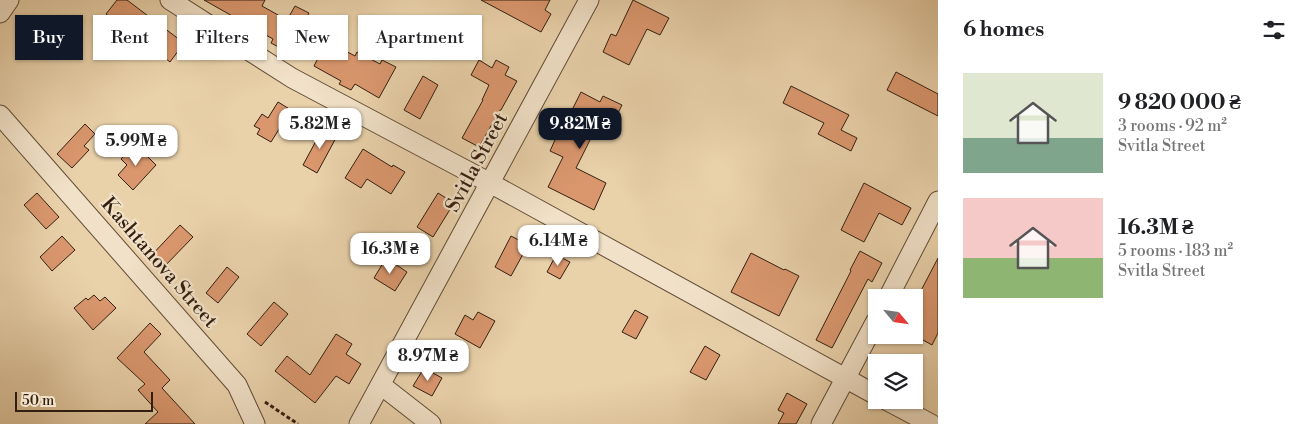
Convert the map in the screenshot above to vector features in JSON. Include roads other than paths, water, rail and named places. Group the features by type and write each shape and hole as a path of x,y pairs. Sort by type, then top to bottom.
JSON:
{"street":[{"path":"0,13 9,0"},
{"path":"170,0 292,78 490,183 868,391"},
{"name":"Svitla Street","path":"359,424 589,0"},
{"name":"Kashtanova Street","path":"0,115 238,385 255,424"},
{"path":"893,289 938,201"},
{"path":"822,424 868,336"},
{"path":"380,385 431,424"},
{"path":"903,409 931,424"}]}
